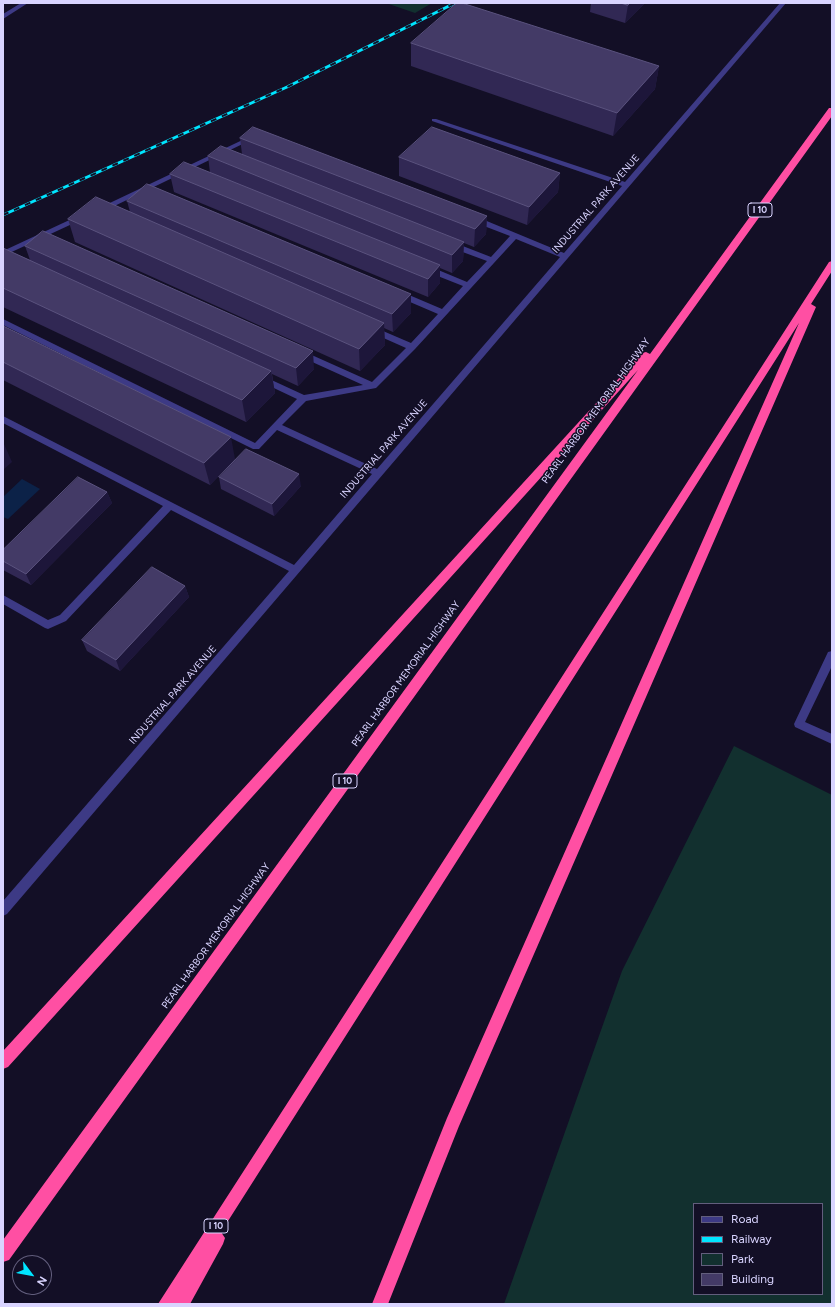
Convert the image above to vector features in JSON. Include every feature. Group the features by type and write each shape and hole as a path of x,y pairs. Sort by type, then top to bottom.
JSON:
{"highway":[{"name":"PEARL HARBOR MEMORIAL HIGHWAY","path":"3,1254 832,110"},
{"path":"380,1304 452,1123 829,268"},
{"name":"I 10","path":"166,1304 829,268"},
{"path":"3,1062 688,309"},
{"path":"181,1304 267,1148"}],"street":[{"path":"3,17 24,3"},
{"name":"INDUSTRIAL PARK AVENUE","path":"3,910 783,3"},
{"path":"434,120 626,185"},
{"path":"3,254 48,237 97,212 224,154 260,133"},
{"path":"464,215 565,256"},
{"path":"253,375 303,398 373,386 412,347 515,235"},
{"path":"448,243 492,260"},
{"path":"418,265 468,286"},
{"path":"393,291 443,313"},
{"path":"3,322 256,447 303,398"},
{"path":"368,328 412,347"},
{"path":"294,350 373,386"},
{"path":"3,419 295,570"},
{"path":"276,426 378,473"},
{"path":"3,599 48,625 63,618 170,505"},
{"path":"832,655 799,724 832,739"}],"green space":[{"path":"386,3 432,3 415,13"},
{"path":"734,746 832,795 832,1304 504,1304 622,971"}],"water":[{"path":"22,479 40,489 8,519 3,517 3,497"}],"building":[{"path":"457,3 462,3 659,66 617,113 411,43"},
{"path":"253,127 487,216 475,229 240,138"},
{"path":"432,127 560,173 529,207 399,157"},
{"path":"221,146 464,242 452,255 208,156"},
{"path":"184,162 440,265 428,279 170,174"},
{"path":"147,184 411,294 392,314 127,201"},
{"path":"96,197 384,323 359,349 68,219"},
{"path":"43,231 313,351 296,368 25,246"},
{"path":"3,248 271,371 242,400 3,288"},
{"path":"3,326 231,437 204,463 3,362"},
{"path":"246,449 299,474 272,504 219,477"},
{"path":"78,477 107,492 26,574 3,561 3,550"},
{"path":"152,567 185,586 116,660 82,640"}],"railway":[{"path":"3,215 287,87 455,3"}]}
